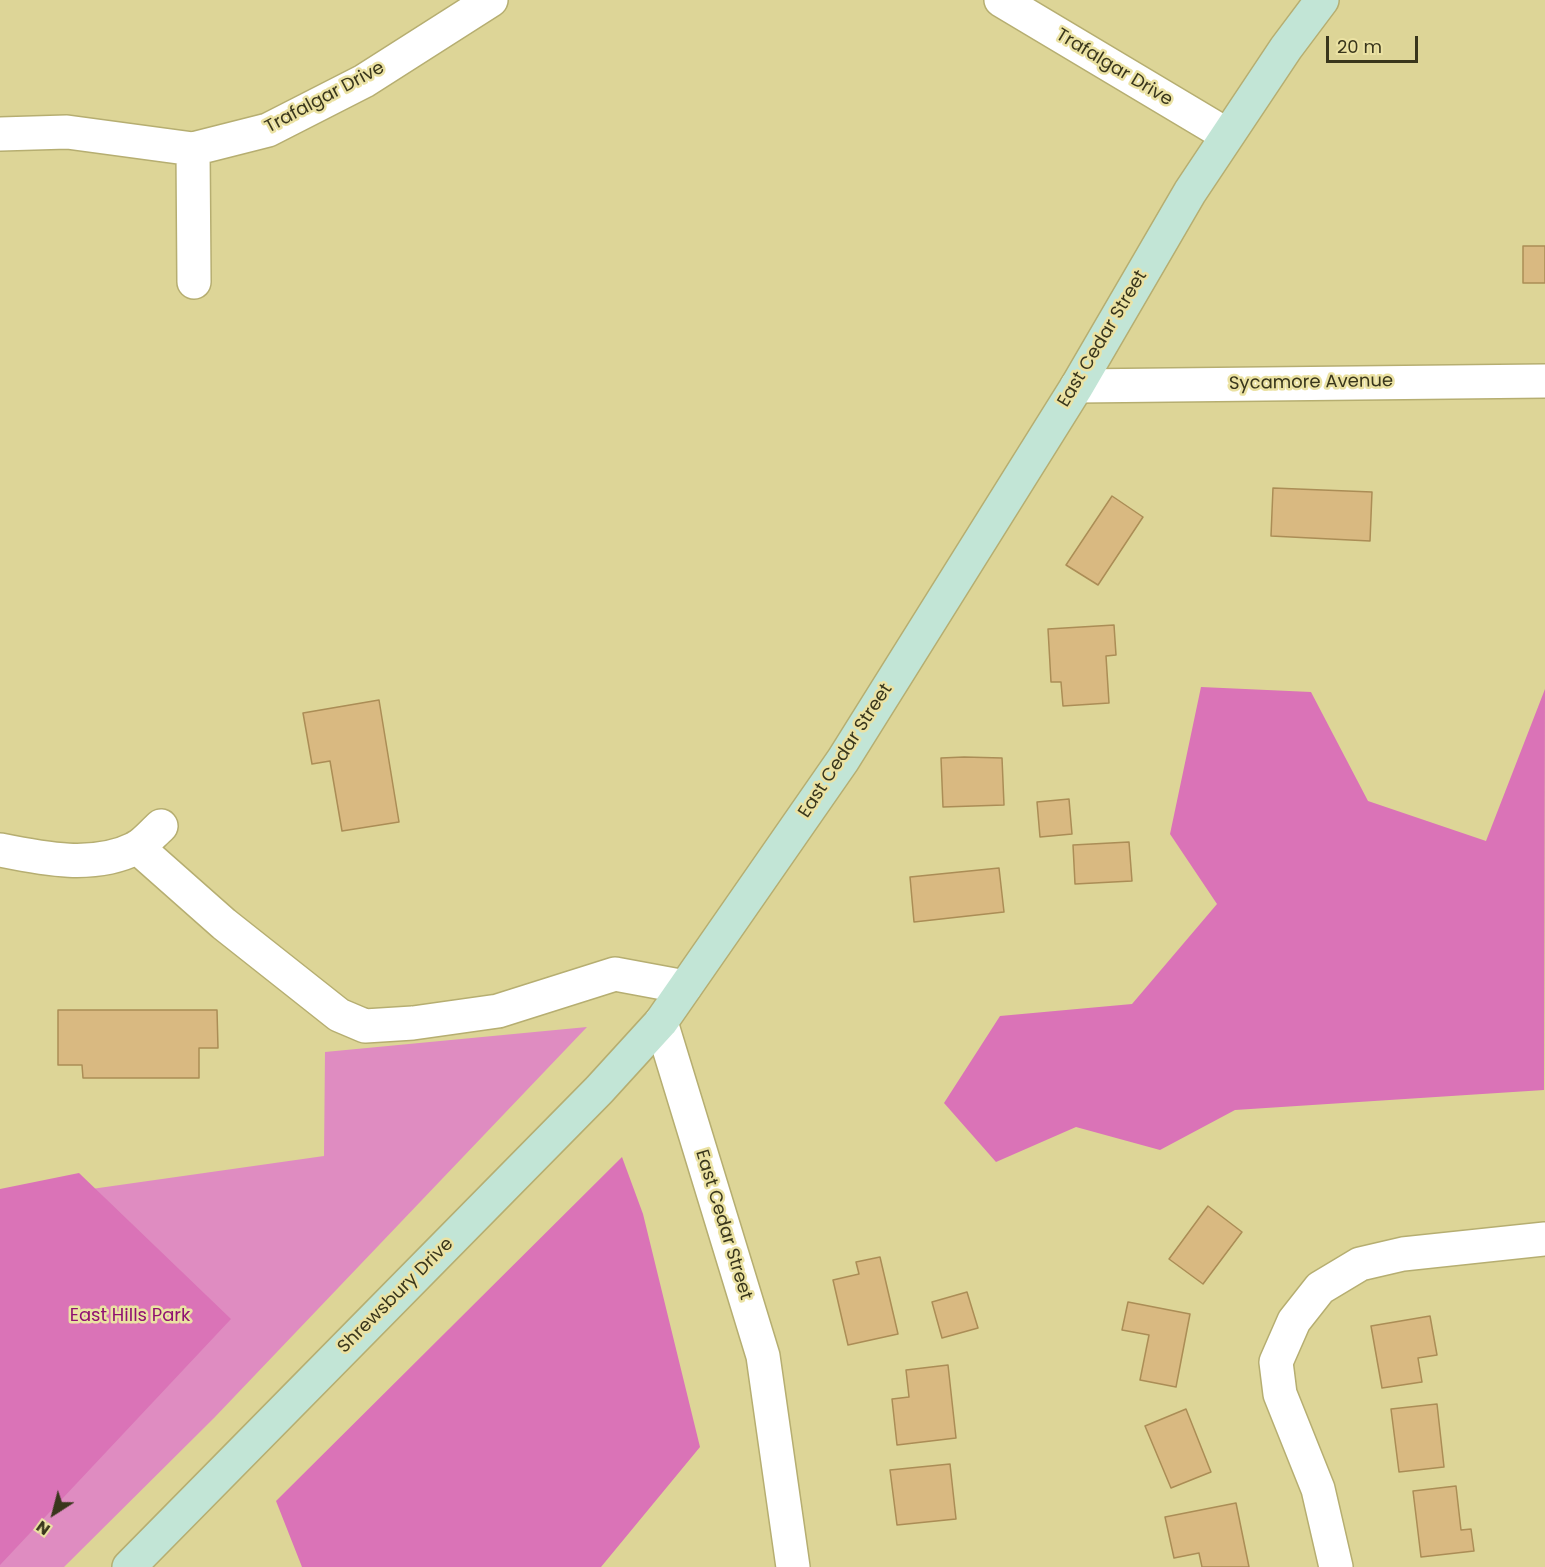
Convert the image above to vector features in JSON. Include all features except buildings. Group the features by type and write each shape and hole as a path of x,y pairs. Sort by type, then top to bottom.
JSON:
{"main road":[{"name":"East Cedar Street","path":"661,1022 843,760 1077,386 1190,192 1227,135 1322,0"},
{"name":"Shrewsbury Drive","path":"129,1567 599,1090 661,1022"}],"street":[{"name":"Trafalgar Drive","path":"0,134 67,132 193,149 268,130 364,81 491,0"},
{"name":"Trafalgar Drive","path":"1002,0 1227,135"},
{"path":"193,149 194,282"},
{"name":"Sycamore Avenue","path":"1077,386 1545,381"},
{"path":"0,850 47,860 96,860 149,837 224,924 339,1015 365,1026 413,1023 498,1011 615,974 685,987"},
{"name":"East Cedar Street","path":"661,1022 763,1356 793,1567"},
{"path":"1336,1567 1318,1489 1280,1394 1276,1362 1294,1321 1320,1288 1360,1264 1403,1254 1545,1239"}],"green space":[{"path":"1201,687 1311,692 1368,801 1486,841 1545,689 1544,1090 1235,1110 1160,1150 1076,1127 996,1162 944,1103 1000,1016 1132,1004 1217,904 1170,834"},
{"name":"East Hills Park","path":"587,1027 214,1418 64,1567 0,1567 0,1202 324,1156 325,1052"},
{"path":"622,1157 643,1214 700,1447 601,1567 302,1567 276,1501"},
{"path":"79,1173 231,1319 0,1565 0,1189"}]}
